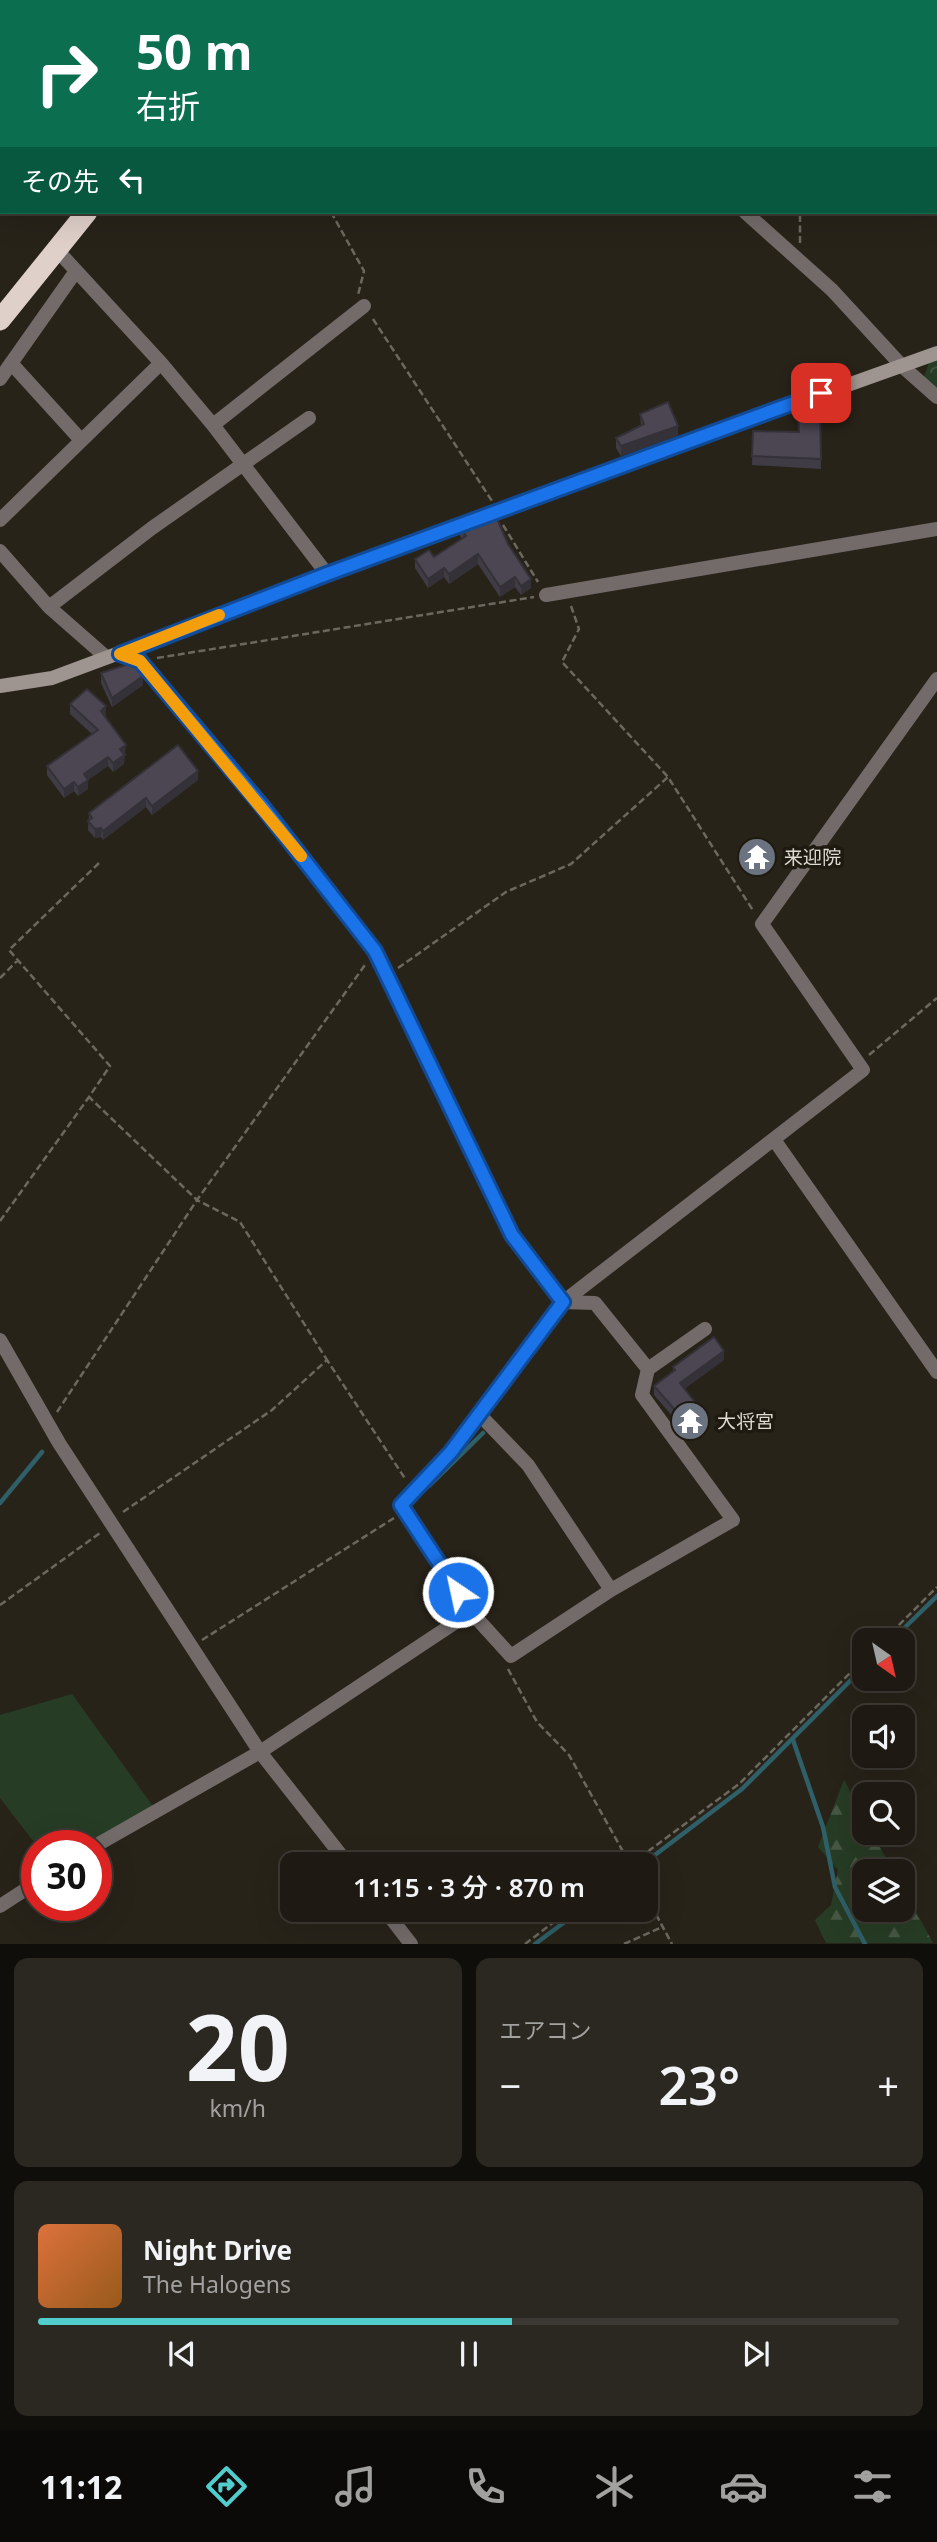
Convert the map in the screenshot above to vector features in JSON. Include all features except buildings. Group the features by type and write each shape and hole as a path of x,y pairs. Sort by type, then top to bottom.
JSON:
{"highway":[{"path":"0,320 85,214"}],"main road":[{"path":"0,686 52,678 327,574 937,353"},
{"path":"113,656 140,661 262,806 375,951 512,1235"}],"street":[{"path":"747,214 800,259 902,366 937,397"},
{"path":"57,250 161,363 213,425 327,574"},
{"path":"0,379 76,271"},
{"path":"213,425 365,306"},
{"path":"11,363 80,439"},
{"path":"0,520 80,439 161,363"},
{"path":"49,607 152,528 309,418"},
{"path":"546,595 937,529"},
{"path":"0,551 49,607 113,656"},
{"path":"705,1329 648,1369 642,1395 733,1520 611,1590 510,1655 471,1612 403,1513 401,1505 480,1415 563,1302 775,1141 863,1070 762,924 937,679"},
{"path":"775,1141 937,1373"},
{"path":"512,1235 563,1302"},
{"path":"563,1302 595,1303 648,1369"},
{"path":"0,1340 49,1424 260,1752 339,1852"},
{"path":"480,1415 528,1465 611,1590"},
{"path":"112,1836 260,1752 471,1612"},
{"path":"0,1906 21,1892"},
{"path":"394,1922 411,1944"}],"path":[{"path":"140,661 546,595 498,513 356,293 364,271 332,214"},
{"path":"800,214 800,259"},
{"path":"566,592 579,629 562,662 668,778 762,924"},
{"path":"386,975 506,892 571,864 668,778"},
{"path":"0,1221 110,1066 9,950 99,863"},
{"path":"49,1424 197,1200 375,951"},
{"path":"0,978 18,960"},
{"path":"858,1063 937,998"},
{"path":"89,1097 197,1200 240,1223 414,1491"},
{"path":"0,1605 112,1522 272,1410 327,1360"},
{"path":"193,1646 360,1537 403,1513"},
{"path":"896,1628 937,1587"},
{"path":"510,1655 508,1671 537,1722 569,1755 623,1852"},
{"path":"646,1852 739,1784 852,1671"},
{"path":"525,1944 553,1922"},
{"path":"657,1922 672,1944"},
{"path":"624,1944 660,1928"}],"green space":[{"path":"937,360 937,392 923,380 929,363"},
{"path":"72,1694 155,1809 112,1836 112,1830 25,1830 0,1798 0,1715"},
{"path":"844,1780 852,1795 852,1845 879,1845 887,1859 852,1859 852,1922 915,1922 915,1910 933,1943 826,1943 815,1920 831,1905 838,1870 818,1847"}],"waterway":[{"path":"429,1486 483,1433"},
{"path":"0,1503 42,1452"},
{"path":"904,1628 937,1596"},
{"path":"658,1853 742,1789 852,1679"},
{"path":"793,1740 823,1827 835,1887 865,1944"},
{"path":"535,1944 565,1922"}],"slow traffic":[{"path":"219,615 120,654 140,661 301,856"}],"place":[{"name":"来迎院","path":"757,857"},
{"name":"大将宮","path":"690,1421"}],"route":[{"path":"458,1592 403,1513 401,1505 451,1452 497,1394 563,1302 512,1235 375,951 262,806 140,661 120,654 327,574 821,393"}]}
